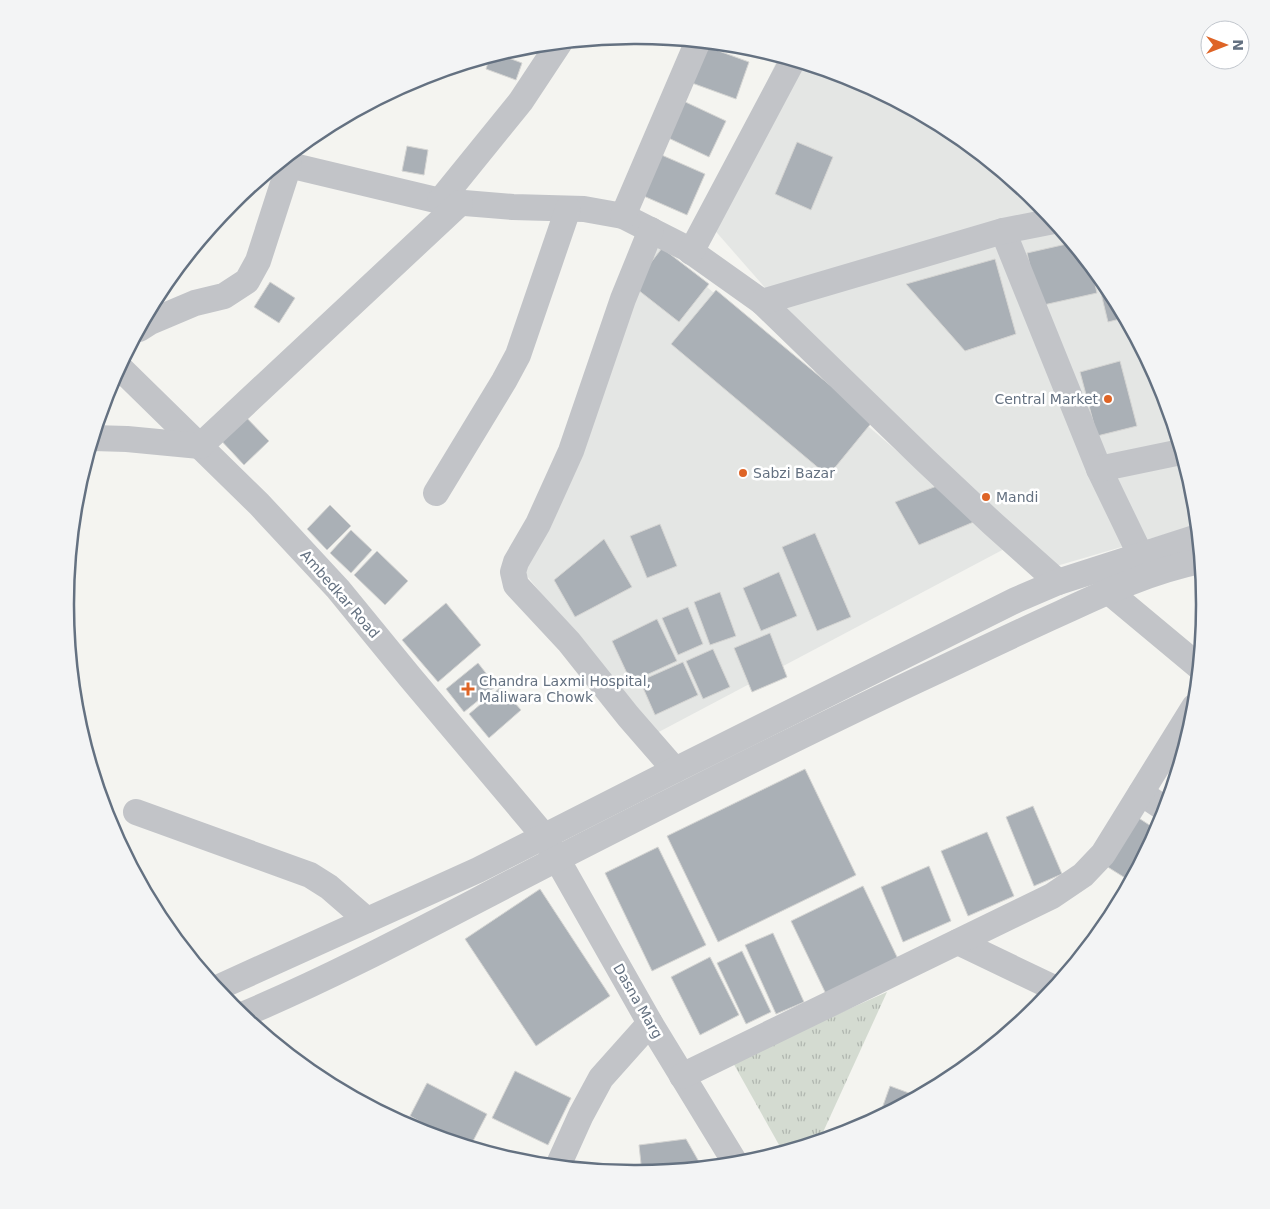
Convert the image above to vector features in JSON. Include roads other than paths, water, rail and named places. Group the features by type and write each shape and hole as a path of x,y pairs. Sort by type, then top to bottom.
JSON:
{"street":[{"path":"623,216 695,48"},
{"path":"100,438 200,446 450,202 521,102 555,50"},
{"path":"691,252 790,66"},
{"path":"288,165 450,202 584,209 623,216 651,230 691,252 762,302 945,479 1058,582"},
{"path":"150,322 195,303 224,296 247,281 258,261 284,168"},
{"path":"436,493 500,389 518,355 568,208"},
{"path":"762,302 1003,231 1046,223"},
{"path":"651,230 623,300 572,452 538,524 516,562 513,572 516,585 569,642 628,716 675,770"},
{"path":"1003,231 1098,469 1141,556"},
{"name":"Ambedkar Road","path":"125,373 259,504 338,589 416,685 544,836"},
{"path":"1098,469 1175,453"},
{"path":"223,985 478,870 1016,600 1058,582 1192,539"},
{"path":"249,1012 406,937 557,858 817,728 1108,591 1194,562"},
{"path":"1108,591 1193,662"},
{"path":"682,1076 1052,896 1083,875 1103,854 1182,726"},
{"path":"1141,793 1158,805"},
{"path":"136,812 310,875 329,887 367,920"},
{"name":"Dasna Marg","path":"544,836 650,1023 731,1156"},
{"path":"958,942 1047,985"},
{"path":"561,1160 581,1115 601,1078 650,1023"}],"place":[{"name":"Central Market","path":"1108,399"},
{"name":"Sabzi Bazar","path":"743,473"},
{"name":"Mandi","path":"986,497"},
{"name":"Chandra Laxmi Hospital, Maliwara Chowk","path":"468,689"}]}
